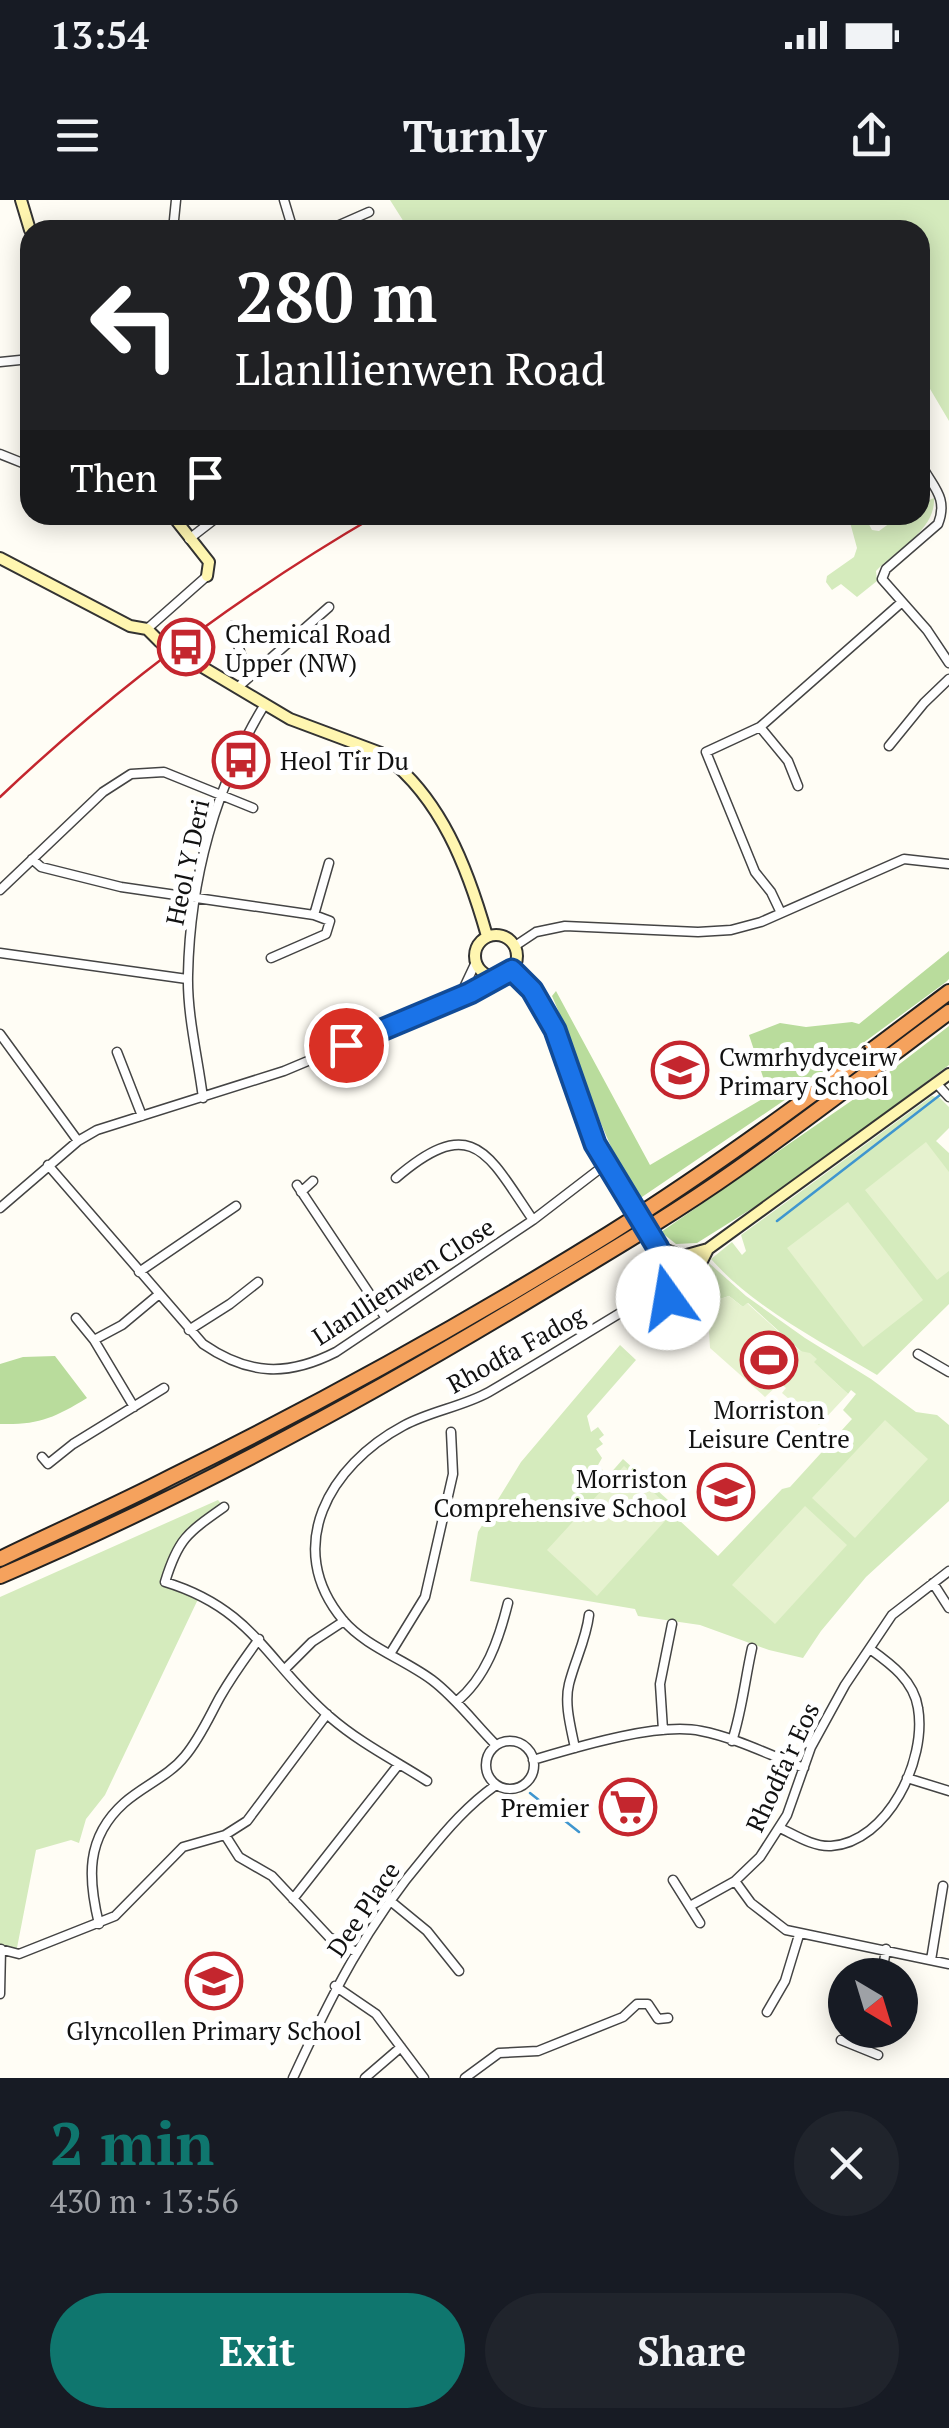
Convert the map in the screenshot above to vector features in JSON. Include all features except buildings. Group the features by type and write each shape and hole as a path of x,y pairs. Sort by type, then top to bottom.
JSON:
{"highway":[{"path":"0,1558 170,1478 452,1328 611,1233 838,1077 949,992"},
{"path":"4,1576 337,1411 496,1320 650,1228 734,1171 949,1012"},
{"path":"0,1547 41,1538"}],"street":[{"path":"351,220 369,212"},
{"path":"930,478 943,499 938,524 882,574 885,584 927,630 949,663"},
{"path":"146,629 207,576 209,562 180,525"},
{"path":"190,538 207,525"},
{"path":"0,558 130,626 146,629 160,642 290,719 381,754 405,773 456,845 487,936"},
{"path":"781,914 771,892 755,872 706,752 760,726 902,602"},
{"path":"237,688 329,607"},
{"path":"232,626 248,677"},
{"path":"888,746 949,679"},
{"name":"Heol Y Deri","path":"202,1098 188,979 194,898 222,793 236,756 265,704"},
{"path":"760,726 788,761 798,786"},
{"path":"0,890 103,792 131,774 164,772 253,808"},
{"path":"32,859 41,867 121,888 314,915 330,921 326,934 271,958"},
{"path":"515,946 536,932 564,926 731,930 781,914 904,859 949,864"},
{"path":"314,915 329,863"},
{"path":"0,1208 78,1141 97,1130 284,1071 490,984 512,970 517,958 515,946 503,935 487,936 479,942 476,962 460,996"},
{"path":"0,953 188,979"},
{"path":"476,962 488,976 496,977"},
{"path":"512,970 532,990 555,1030 595,1144 658,1248 659,1290 672,1299 686,1298 699,1284 698,1269 708,1249"},
{"path":"0,1034 78,1141"},
{"path":"118,1052 142,1116"},
{"path":"658,1268 664,1260 708,1249 949,1074"},
{"path":"937,1084 949,1097"},
{"path":"396,1179 437,1148 470,1146 490,1157 533,1220"},
{"name":"Llanllienwen Close","path":"48,1166 202,1344 234,1364 282,1369 309,1366 336,1352 533,1220 606,1164"},
{"path":"314,1182 299,1188 385,1318"},
{"path":"139,1272 236,1206"},
{"path":"658,1248 681,1256 698,1269"},
{"path":"188,1330 232,1306 258,1282"},
{"name":"Rhodfa Fadog","path":"534,1760 522,1744 512,1741 496,1746 427,1676 344,1621 327,1593 315,1555 320,1516 345,1472 401,1426 484,1394 659,1290"},
{"path":"94,1340 122,1326 158,1295"},
{"path":"76,1318 94,1340 134,1407"},
{"path":"918,1354 949,1372"},
{"path":"42,1457 48,1464 73,1444 164,1388"},
{"path":"390,1654 425,1597 453,1474 450,1432"},
{"path":"165,1582 175,1551 190,1530 224,1507"},
{"name":"Rhodfa'r Eos","path":"690,1906 735,1881 760,1858 780,1828 827,1713 892,1616 949,1571"},
{"path":"153,1581 200,1595 249,1627 326,1714 364,1744 426,1781"},
{"path":"933,1583 949,1608"},
{"path":"456,1702 483,1670 502,1630 508,1603"},
{"path":"575,1748 568,1686 586,1640 589,1615"},
{"path":"286,1668 312,1642 344,1621"},
{"path":"663,1730 660,1684 672,1624"},
{"path":"99,1924 90,1880 91,1859 102,1833 121,1805 182,1760 259,1638"},
{"path":"732,1740 752,1648"},
{"path":"780,1828 827,1846 856,1841 885,1818 908,1778 917,1741 918,1708 908,1684 892,1664 870,1649"},
{"path":"0,1994 0,1949 19,1954 116,1916 183,1847 225,1834 247,1822 326,1714"},
{"path":"496,1746 489,1753 486,1769 496,1785 509,1790 520,1787 531,1777 534,1760 663,1730 699,1730 804,1768"},
{"path":"293,1899 399,1764"},
{"path":"908,1778 949,1791"},
{"name":"Dee Place","path":"293,2078 335,1986 388,1899 468,1804 496,1785"},
{"path":"225,1834 239,1857 272,1876 328,1937 356,1952"},
{"path":"673,1880 700,1924"},
{"path":"735,1881 768,1919 799,1934 949,1964"},
{"path":"931,1960 943,1886"},
{"path":"388,1899 427,1931 459,1971"},
{"path":"768,2012 785,1980 799,1934"},
{"path":"885,1958 886,1949"},
{"path":"335,1986 376,2014 424,2078"},
{"path":"464,2078 499,2054 538,2050 623,2017 637,2004 648,2004 658,2019 668,2018"},
{"path":"364,2078 401,2047"},
{"path":"862,2048 878,2054"}],"green space":[{"path":"390,200 949,200 949,421 930,389 930,220 403,220"},
{"path":"851,525 869,525 879,531 887,525 926,525 876,571 877,581 857,597 841,584 832,590 827,576 854,557 857,548"},
{"path":"949,951 946,982 795,1093 639,1199 602,1125 552,996 556,991 650,1165 769,1095 749,1035 780,1023 806,1027 859,1024"},
{"path":"949,1026 949,1065 775,1194 697,1243 676,1244 661,1232 854,1099"},
{"path":"932,1096 949,1107 949,1128 936,1141 949,1153 949,1304 877,1375 767,1308 711,1259 732,1242 742,1255 746,1251 741,1235"},
{"path":"926,1142 949,1172 949,1271 937,1280 865,1190"},
{"path":"848,1202 923,1300 863,1347 787,1248"},
{"name":"Morriston Comprehensive School","path":"709,1263 746,1296 805,1338 916,1412 937,1415 949,1425 949,1501 866,1577 803,1658 700,1625 638,1616 635,1609 470,1581 478,1532 521,1462 620,1345 636,1360 587,1416 591,1432 598,1427 604,1435 599,1439 603,1444 596,1449 602,1458 598,1465 608,1476 623,1459 680,1511 680,1521 718,1556 782,1489 790,1487 852,1419 843,1410 856,1394 851,1390 848,1394 748,1303 743,1307 729,1296 708,1299"},
{"name":"Morriston Leisure Centre","path":"729,1296 743,1307 747,1303 800,1351 810,1353 817,1359 814,1362 848,1394 819,1425 782,1393 786,1388 780,1383 765,1397 710,1348 708,1316 714,1315 710,1310 714,1301"},
{"path":"654,1304 683,1308 685,1315 690,1315 685,1320 690,1334 679,1348 674,1344 669,1323 638,1331 632,1315"},
{"path":"55,1356 87,1398 46,1419 0,1424 0,1364 23,1357"},
{"path":"885,1420 928,1459 855,1538 812,1498"},
{"path":"624,1466 674,1511 597,1596 547,1550"},
{"path":"218,1500 224,1507 191,1530 166,1582 200,1595 105,1795 86,1819 79,1843 71,1840 36,1850 16,1953 0,1949 0,1597"},
{"path":"805,1506 847,1545 775,1624 732,1585"}],"waterway":[{"path":"777,1221 940,1095"},
{"path":"530,1793 579,1832"}],"railway":[{"path":"0,797 88,718 180,645 360,525"}],"place":[{"name":"Chemical Road Upper (NW)","path":"186,647"},
{"name":"Heol Tir Du","path":"241,760"},
{"name":"Cwmrhydyceirw Primary School","path":"680,1070"},
{"name":"Morriston Leisure Centre","path":"769,1360"},
{"name":"Morriston Comprehensive School","path":"726,1492"},
{"name":"Premier","path":"628,1807"},
{"name":"Glyncollen Primary School","path":"214,1981"}],"route":[{"path":"346,1045 490,984 512,970 525,980 555,1030 595,1144 658,1248 656,1283 668,1298"}]}
